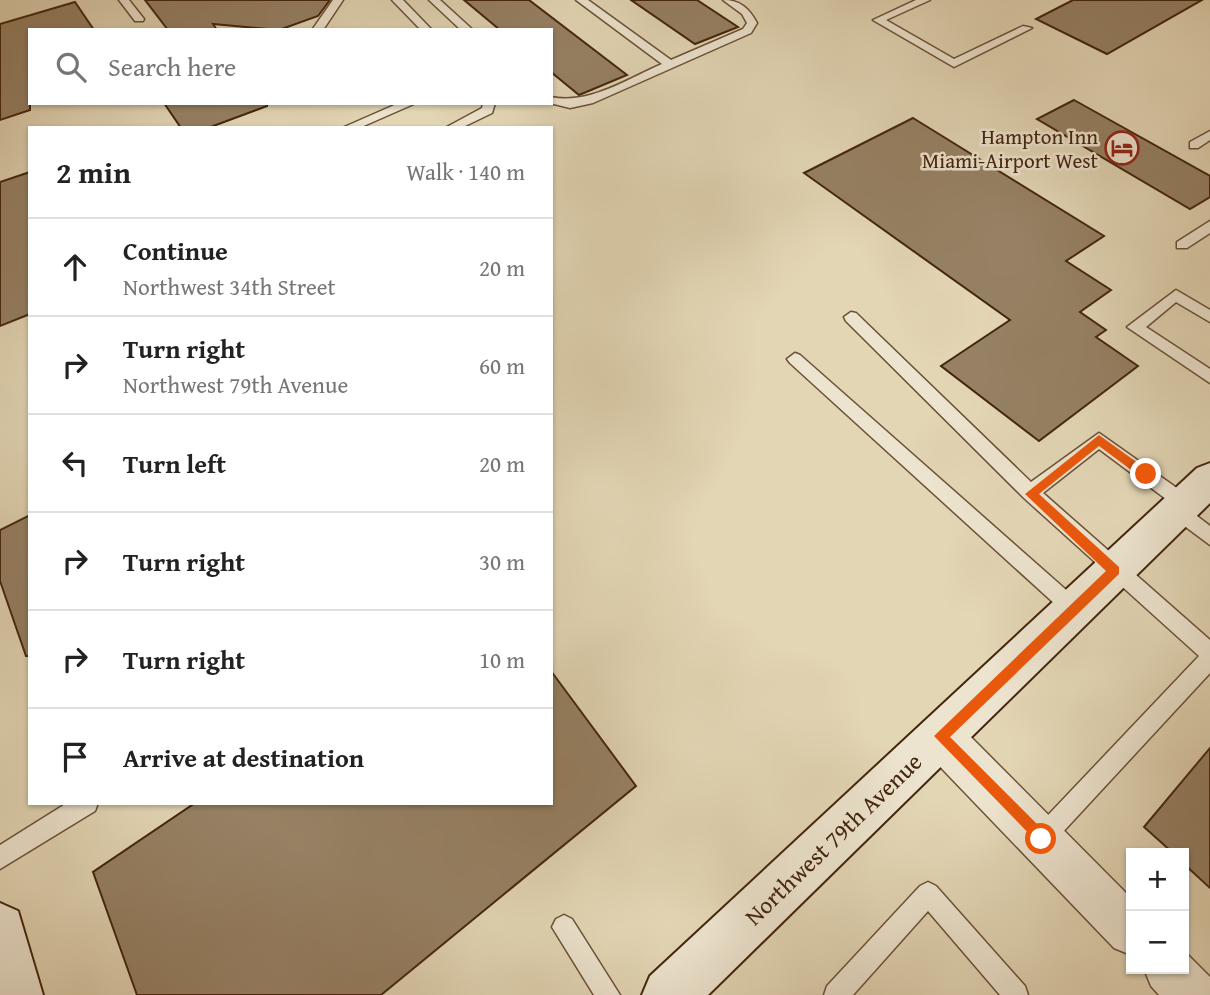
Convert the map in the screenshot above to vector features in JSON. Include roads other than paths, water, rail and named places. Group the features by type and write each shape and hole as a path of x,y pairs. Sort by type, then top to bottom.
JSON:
{"main road":[{"name":"Northwest 79th Avenue","path":"669,995 1115,570 1195,508"},
{"path":"0,929 16,995"}],"street":[{"path":"940,736 1126,926"},
{"path":"1173,974 1194,995"}],"lane":[{"path":"124,0 139,19"},
{"path":"318,28 338,0"},
{"path":"397,0 425,28"},
{"path":"433,0 466,28"},
{"path":"581,0 670,65"},
{"path":"553,100 584,102 750,29 749,16 727,0"},
{"path":"925,0 878,20 954,64 1027,28"},
{"path":"353,126 405,105"},
{"path":"456,126 480,116 488,110 489,105"},
{"path":"1194,145 1210,135"},
{"path":"1182,245 1210,226"},
{"path":"1210,317 1176,296 1135,327 1210,376"},
{"path":"850,317 1031,494 1210,653"},
{"path":"795,359 1074,609"},
{"path":"1031,494 1099,440 1195,508"},
{"path":"1041,839 1210,659"},
{"path":"0,859 84,805"},
{"path":"836,995 928,894 1016,995"},
{"path":"564,927 608,995"}],"place":[{"name":"Hampton Inn Miami-Airport West","path":"1122,148"}]}
